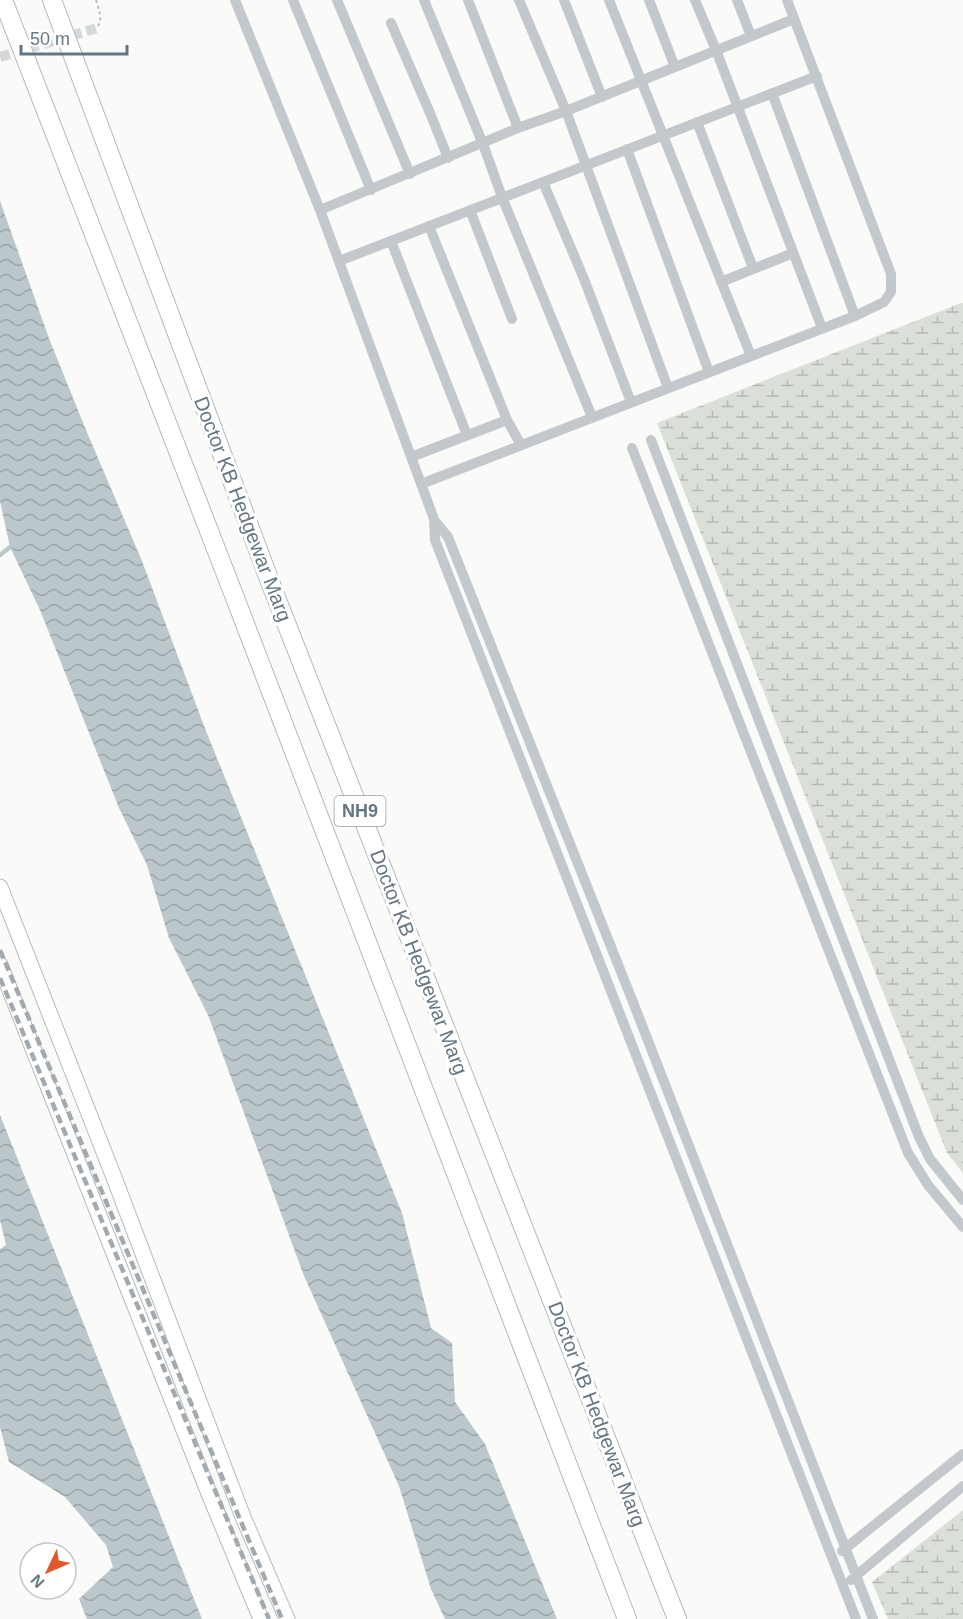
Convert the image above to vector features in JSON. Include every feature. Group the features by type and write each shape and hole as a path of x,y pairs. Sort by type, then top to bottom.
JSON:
{"highway":[{"name":"Doctor KB Hedgewar Marg","path":"3,0 627,1619"},
{"name":"Doctor KB Hedgewar Marg","path":"51,0 272,586 677,1619"}],"main road":[{"path":"0,887 115,1180 243,1517 287,1619"},
{"path":"0,965 261,1619"}],"street":[{"path":"235,0 320,210 434,519 448,537 631,997 873,1619"},
{"path":"293,0 371,190"},
{"path":"337,0 410,174"},
{"path":"424,0 592,417"},
{"path":"468,0 518,129"},
{"path":"519,0 587,165 668,388"},
{"path":"564,0 602,97"},
{"path":"609,0 751,356"},
{"path":"649,0 675,67"},
{"path":"695,0 822,328"},
{"path":"736,0 751,36"},
{"path":"421,484 855,316 884,302 891,292 891,274 787,0"},
{"path":"320,210 794,19"},
{"path":"391,22 448,158"},
{"path":"339,261 816,76"},
{"path":"772,93 855,316"},
{"path":"697,122 753,268"},
{"path":"627,149 710,372"},
{"path":"543,182 584,279 631,402"},
{"path":"470,210 512,319"},
{"path":"429,226 507,420 520,445"},
{"path":"391,241 467,435"},
{"path":"721,282 793,254"},
{"path":"411,458 507,420"},
{"path":"651,440 919,1137 930,1159 963,1200"},
{"path":"632,448 908,1153 928,1185 963,1227"},
{"path":"434,519 435,540 439,551 856,1619"},
{"path":"832,1559 963,1454"},
{"path":"843,1587 963,1486"}],"path":[{"path":"96,0 101,17 97,28"}],"green space":[{"path":"963,303 963,1173 947,1153 657,423"},
{"path":"963,1510 963,1619 888,1619 872,1582"}],"water":[{"path":"0,201 50,341 142,561 206,731 402,1213 431,1328 452,1343 455,1402 485,1444 557,1619 445,1619 431,1589 399,1486 304,1276 208,1015 169,938 147,865 119,808 40,610 10,547 0,501"},
{"path":"0,1115 202,1619 87,1619 79,1599 113,1567 106,1545 65,1497 9,1462 0,1427 0,1249 6,1245 0,1220"}],"waterway":[{"path":"0,555 14,544"}],"tunnel":[{"path":"0,57 97,28"}],"railway":[{"path":"0,950 282,1619"},
{"path":"0,978 269,1619"}]}
